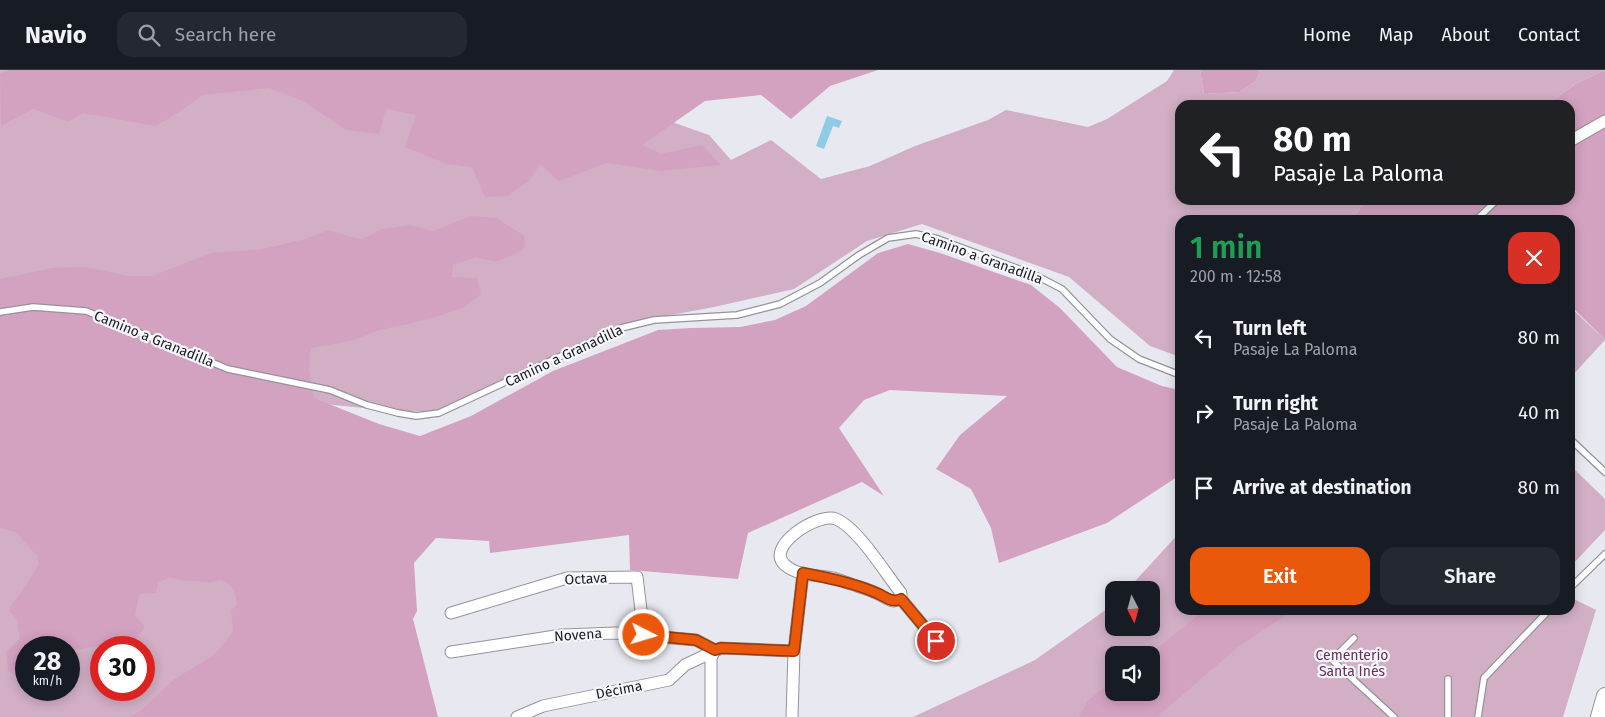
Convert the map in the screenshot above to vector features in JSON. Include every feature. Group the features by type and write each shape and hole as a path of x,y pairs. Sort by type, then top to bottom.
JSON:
{"main road":[{"path":"1601,716 1605,696"}],"street":[{"path":"1575,138 1605,121"},
{"path":"901,599 893,601 874,592 835,579 803,573 786,567 781,561 780,554 784,544 795,532 822,519 834,518 845,524 856,534 901,593 901,599 936,641"},
{"path":"792,717 794,651 803,573"},
{"name":"Octava","path":"452,613 567,578 637,577 644,635"},
{"name":"Novena","path":"451,652 562,635 616,633 696,640 715,650 721,648 794,651"},
{"path":"711,717 711,658 715,650"},
{"name":"Décima","path":"516,717 543,706 669,680 685,665 715,650"}],"lane":[{"path":"1481,215 1492,205"},
{"name":"Camino a Granadilla","path":"0,312 33,307 86,311 228,369 330,390 367,405 416,416 439,413 621,328 654,320 737,315 780,304 820,283 859,255 888,238 916,234 938,239 1035,275 1062,288 1110,339 1139,359 1175,374"},
{"path":"1575,443 1605,472"},
{"path":"1575,583 1605,554"},
{"path":"1478,717 1484,678 1544,615"},
{"path":"1354,638 1332,660 1394,717"},
{"path":"1448,679 1448,717"}],"green space":[{"path":"0,70 359,70 658,117 709,135 731,160 771,140 821,179 870,166 915,146 988,120 1006,110 1088,127 1107,119 1167,81 1174,70 1200,70 1204,94 1240,92 1256,81 1260,70 1605,70 1577,83 1553,100 1175,100 1175,205 1363,205 1355,215 1175,215 1175,355 1150,346 1069,277 922,224 867,241 794,289 714,307 623,324 441,410 402,412 315,403 432,717 0,717"},
{"path":"1575,312 1605,340 1575,373"},
{"path":"1575,470 1605,499 1605,530 1575,562"},
{"name":"Cementerio Santa Inés","path":"1175,537 1175,615 1575,615 1575,600 1596,610 1563,717 913,717 1035,660 1105,610 1105,636 1160,636 1160,581 1135,581"}],"shaded area":[{"path":"10,70 878,70 830,86 791,119 761,95 705,101 642,145 661,154 702,145 721,165 662,171 606,163 559,181 540,164 529,181 507,196 485,197 472,167 447,164 405,147 416,115 386,109 379,134 346,130 301,100 269,88 203,95 156,126 83,113 68,122 33,109 1,126 0,74"},
{"path":"1200,70 1260,70 1256,81 1240,92 1204,94"},
{"path":"1605,70 1605,340 1575,310 1575,215 1355,215 1363,205 1575,205 1575,100 1553,100 1577,83"},
{"path":"471,216 497,218 524,236 525,246 522,251 496,262 476,257 453,265 452,277 477,278 481,294 465,307 428,319 376,331 351,341 311,348 309,369 314,398 379,424 420,436 471,416 553,371 658,330 740,327 775,320 806,306 878,253 908,244 940,253 1031,285 1060,308 1117,367 1162,386 1175,389 1175,478 1107,523 999,563 991,528 971,489 936,469 960,435 1007,396 890,390 864,400 839,428 884,496 862,482 748,533 738,579 630,570 629,535 490,553 489,541 436,538 414,563 417,611 413,619 438,717 128,717 142,710 151,701 155,701 155,697 173,680 214,655 233,632 231,611 237,604 236,597 233,589 224,581 189,581 170,577 158,583 156,593 139,594 135,615 145,627 138,636 90,636 90,648 80,649 80,636 20,636 17,619 9,611 39,564 37,556 16,532 0,528 0,279 52,268 85,267 129,276 152,276 212,253 262,249 305,239 329,230 362,239 382,229 410,225 433,231"},
{"path":"1199,615 1286,615 1238,647 1157,717 1079,717 1088,700 1105,688 1105,701 1160,701 1159,646"},
{"path":"15,644 15,674 8,671 6,652"}],"water":[{"path":"827,116 842,121 839,128 833,126 824,149 816,146"}],"route":[{"path":"644,635 696,640 715,650 721,648 794,651 803,573 835,579 874,592 893,601 901,599 936,641"}]}
